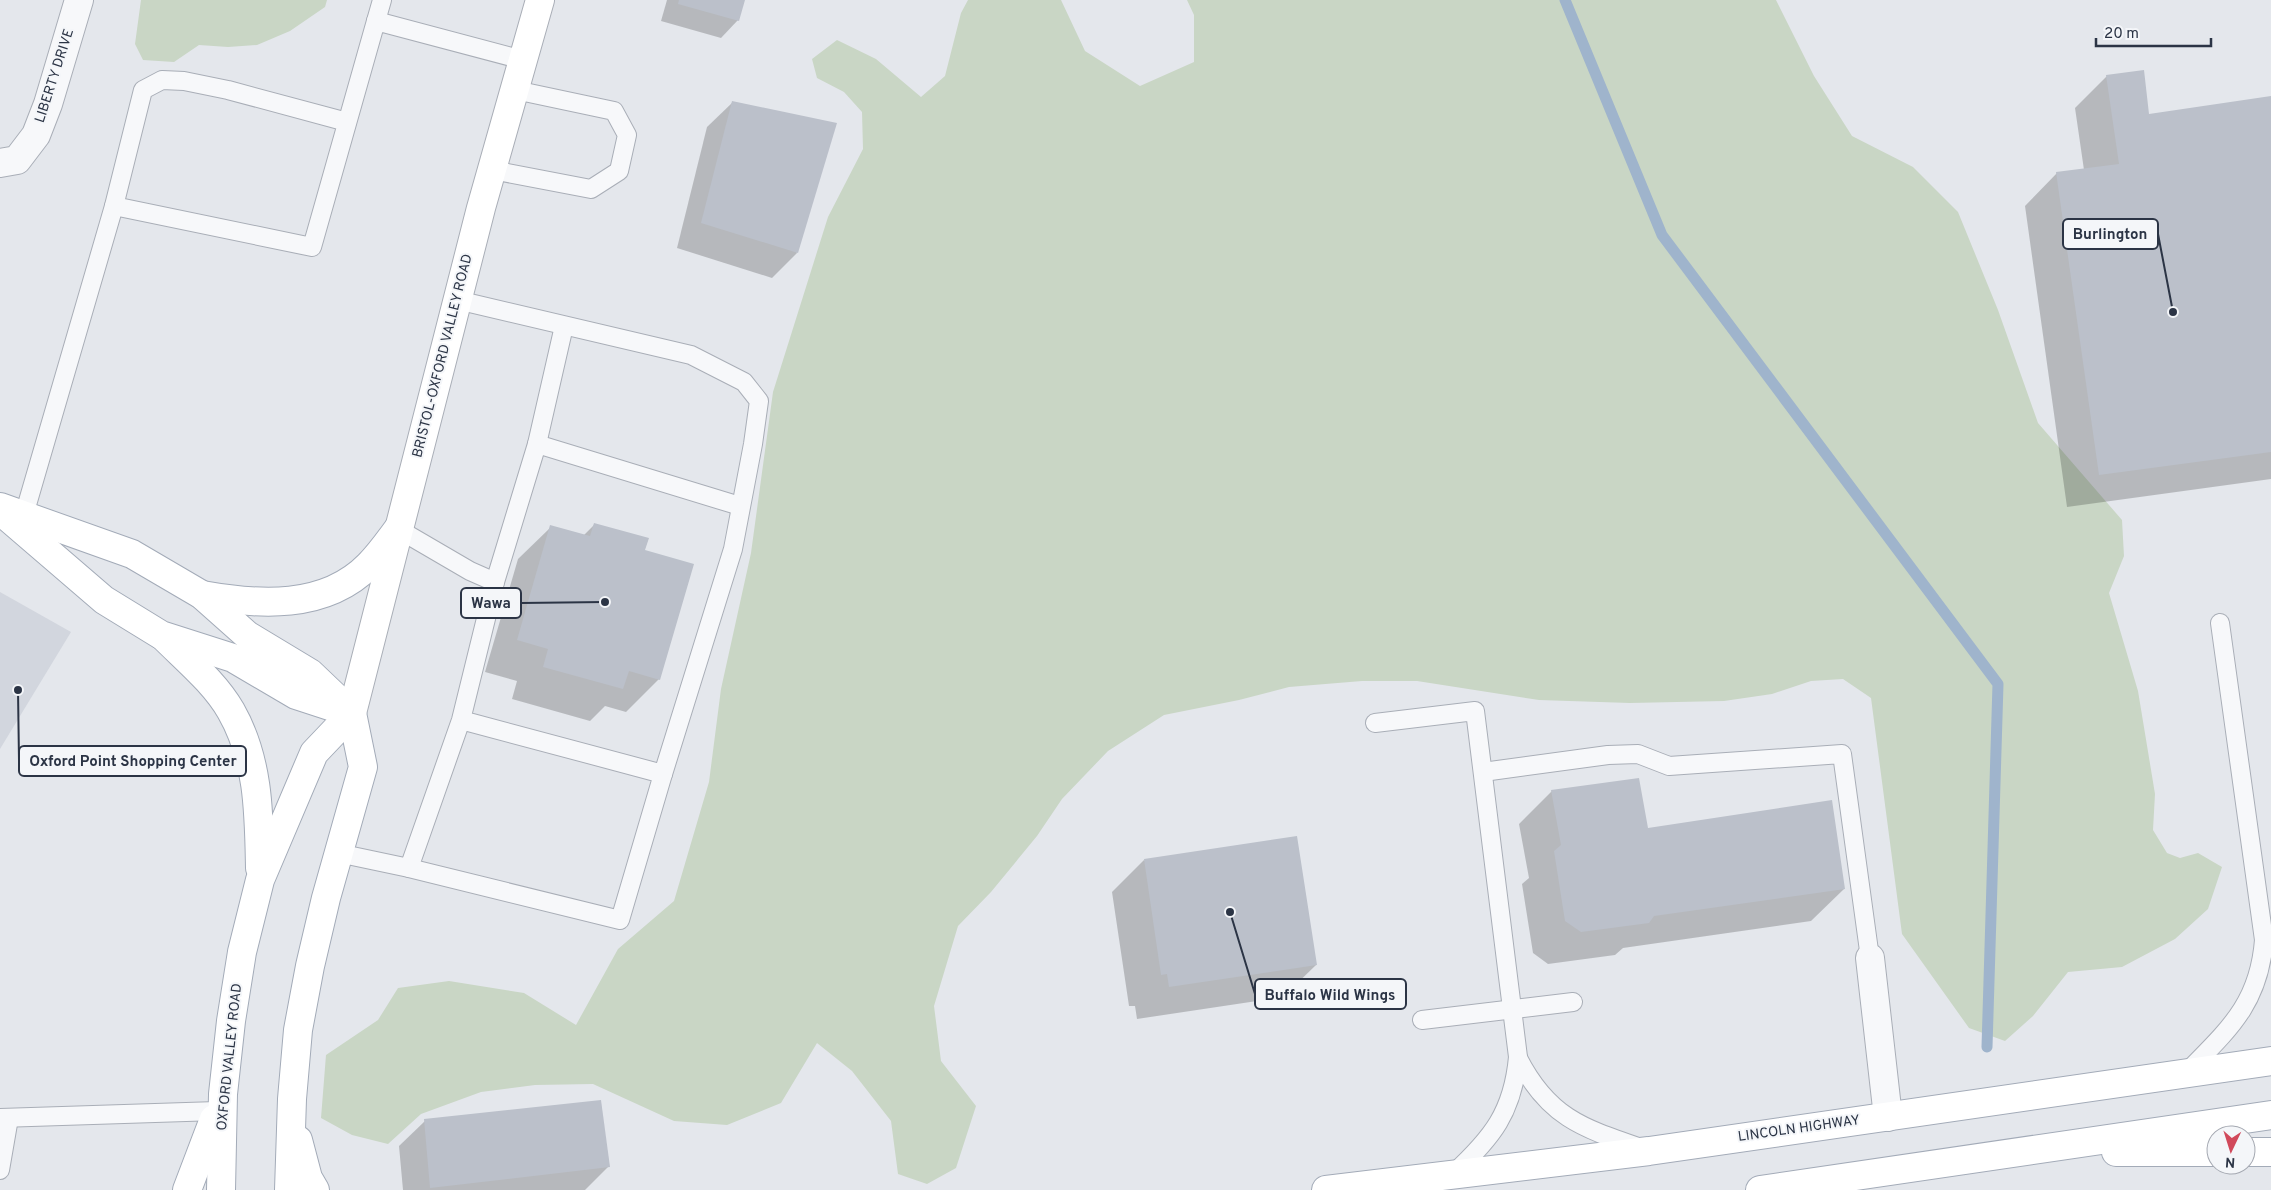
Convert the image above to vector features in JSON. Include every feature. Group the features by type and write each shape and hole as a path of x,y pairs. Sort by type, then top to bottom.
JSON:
{"main road":[{"name":"BRISTOL-OXFORD VALLEY ROAD","path":"352,713 457,300 540,0"},
{"path":"8,511 132,554 202,595 247,635 310,673 352,713 363,767 338,853 310,966 298,1030 292,1099 289,1190"},
{"path":"8,511 104,600 161,635 212,686 231,711 245,741 255,775 259,814 260,880"},
{"path":"202,595 241,602 278,602 311,597 344,584 368,566 398,529"},
{"path":"161,635 233,658 296,695 352,713"},
{"name":"OXFORD VALLEY ROAD","path":"220,1190 220,1102 238,978 260,880 314,753 352,713"},
{"name":"LINCOLN HIGHWAY","path":"1326,1190 1649,1150 2271,1061"},
{"path":"292,1099 298,1143 308,1178 315,1190"},
{"path":"187,1190 220,1102"},
{"path":"1760,1190 2271,1115"},
{"path":"2017,1152 2206,1152"},
{"path":"2256,1152 2271,1152"}],"street":[{"name":"LIBERTY DRIVE","path":"0,163 17,160 36,135 48,104 79,0"},
{"path":"1870,958 1888,1116"}],"lane":[{"path":"114,206 312,248 382,0"},
{"path":"376,21 523,60"},
{"path":"8,511 114,206 143,90 162,80 184,81 228,90 347,122"},
{"path":"492,170 591,189 619,171 627,135 614,111 515,90"},
{"path":"338,853 409,868 620,920 730,558 753,444 759,401 744,382 692,355 457,300"},
{"path":"409,868 461,720 495,582 537,444 564,326"},
{"path":"537,444 740,506"},
{"path":"398,529 470,571 495,582"},
{"path":"2186,1073 2239,1016 2254,991 2267,947 2220,623"},
{"path":"1375,723 1476,711 1518,1057 1516,1082 1507,1109 1493,1132 1476,1153 1452,1175"},
{"path":"461,720 663,774"},
{"path":"1482,772 1608,755 1638,754 1669,766 1842,754 1870,958"},
{"path":"1422,1020 1573,1002"},
{"path":"1518,1057 1530,1081 1546,1101 1569,1119 1598,1134 1649,1150"},
{"path":"0,1170 5,1118 220,1102"}],"shaded area":[{"path":"0,592 71,632 0,749"}],"green space":[{"path":"141,0 327,0 325,7 290,31 257,45 228,47 199,45 174,62 143,60 135,44"},
{"path":"968,0 1061,0 1085,51 1140,86 1194,62 1194,15 1187,0 1776,0 1814,76 1852,136 1913,167 1958,212 1998,310 2038,423 2122,520 2124,556 2109,593 2138,691 2155,794 2153,830 2167,853 2180,858 2198,853 2222,867 2208,909 2175,939 2122,967 2068,972 2033,1016 2005,1041 1969,1028 1902,934 1871,698 1843,679 1811,681 1772,694 1724,701 1630,703 1539,700 1417,681 1362,681 1289,687 1239,700 1164,715 1108,751 1062,799 1037,836 991,892 958,926 934,1006 941,1061 976,1106 956,1168 927,1184 898,1174 891,1121 852,1071 817,1043 781,1103 727,1125 674,1121 593,1084 535,1085 481,1092 421,1114 388,1144 352,1135 321,1118 326,1055 378,1020 398,988 449,981 524,993 576,1025 618,949 674,901 709,782 721,689 751,553 773,392 828,217 863,149 862,112 844,92 817,78 812,59 837,40 876,59 921,97 945,76 961,13"}],"building":[{"path":"679,0 745,0 739,21 678,4"},
{"path":"2144,70 2149,114 2271,96 2271,452 2099,475 2056,172 2119,164 2106,75"},
{"path":"732,101 837,123 798,253 701,223"},
{"path":"594,523 649,538 645,550 694,564 660,680 629,671 623,689 543,667 548,649 517,640 550,525 590,536"},
{"path":"1639,778 1648,828 1832,800 1845,889 1654,916 1649,923 1581,932 1565,921 1554,851 1561,845 1551,790"},
{"path":"1297,836 1317,965 1169,987 1167,974 1161,975 1144,859"},
{"path":"601,1100 610,1167 430,1188 424,1119"}],"waterway":[{"path":"1565,0 1662,235 1998,684 1987,1047"}],"place":[{"name":"Burlington","path":"2173,312"},
{"name":"Wawa","path":"605,602"},
{"name":"Oxford Point Shopping Center","path":"18,690"},
{"name":"Buffalo Wild Wings","path":"1230,912"}]}
